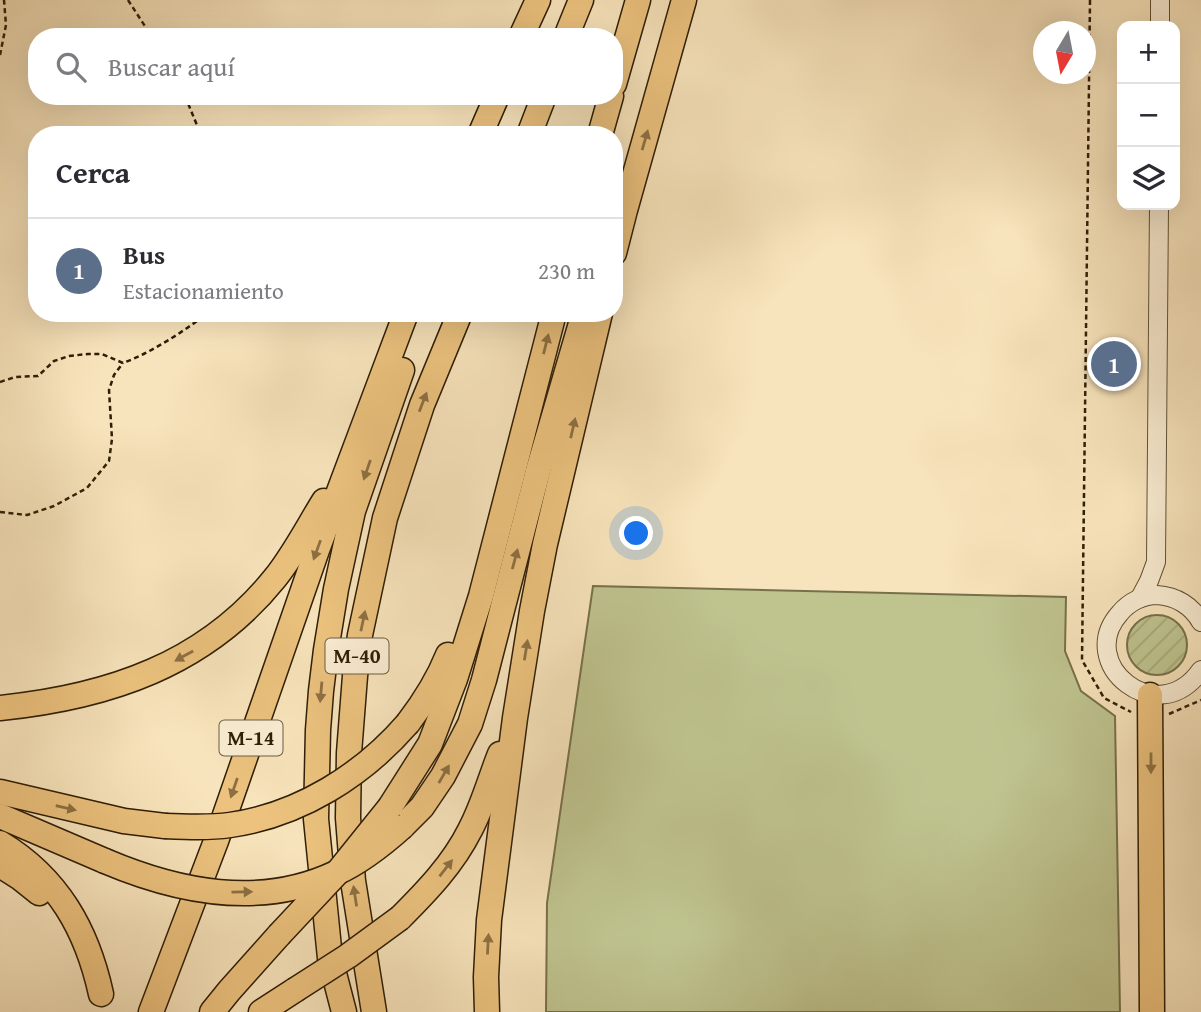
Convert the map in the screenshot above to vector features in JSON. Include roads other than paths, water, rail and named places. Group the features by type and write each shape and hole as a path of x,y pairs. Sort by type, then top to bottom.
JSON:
{"highway":[{"path":"525,28 538,0"},
{"path":"570,28 581,0"},
{"path":"623,52 638,0"},
{"path":"623,207 684,0"},
{"path":"485,126 493,105"},
{"path":"532,126 541,105"},
{"path":"603,126 608,105"},
{"path":"0,708 36,704 109,688 165,666 219,634 240,617 278,575 349,463 403,322"},
{"name":"M-40","path":"344,1012 330,958 316,819 318,730 326,650 353,511 419,322"},
{"name":"M-40","path":"374,1012 353,881 348,818 349,753 355,676 360,635 385,518 422,405 456,322"},
{"path":"0,816 131,871 176,886 227,893 265,892 303,884 334,874 373,851 396,817 430,744 454,679 481,596 552,322"},
{"path":"212,1012 337,873 396,817 422,807 443,776 470,724 484,680 581,322"},
{"path":"487,1012 489,920 532,611 545,544 598,322"},
{"path":"0,792 124,821 189,827 230,825 292,807 331,788 371,761 390,744 424,702 447,659 526,423"},
{"name":"M-14","path":"151,1012 216,841 349,463"},
{"path":"1150,704 1152,1012"},
{"path":"261,1012 348,957 400,918 428,890 471,830 515,718"},
{"path":"0,843 38,871 74,918 88,946 96,971 101,1003"},
{"path":"0,865 41,895 63,918 76,936 101,1003"}],"street":[{"path":"1160,0 1160,21"},
{"path":"1140,598 1156,562 1159,210"},
{"path":"1156,562 1170,597"},
{"path":"1201,622 1185,603 1170,597 1154,595 1140,598 1125,607 1114,619 1108,634 1107,650 1112,666 1121,680 1150,704 1179,691 1201,670"}],"place":[{"name":"Bus","path":"1114,364"}]}
